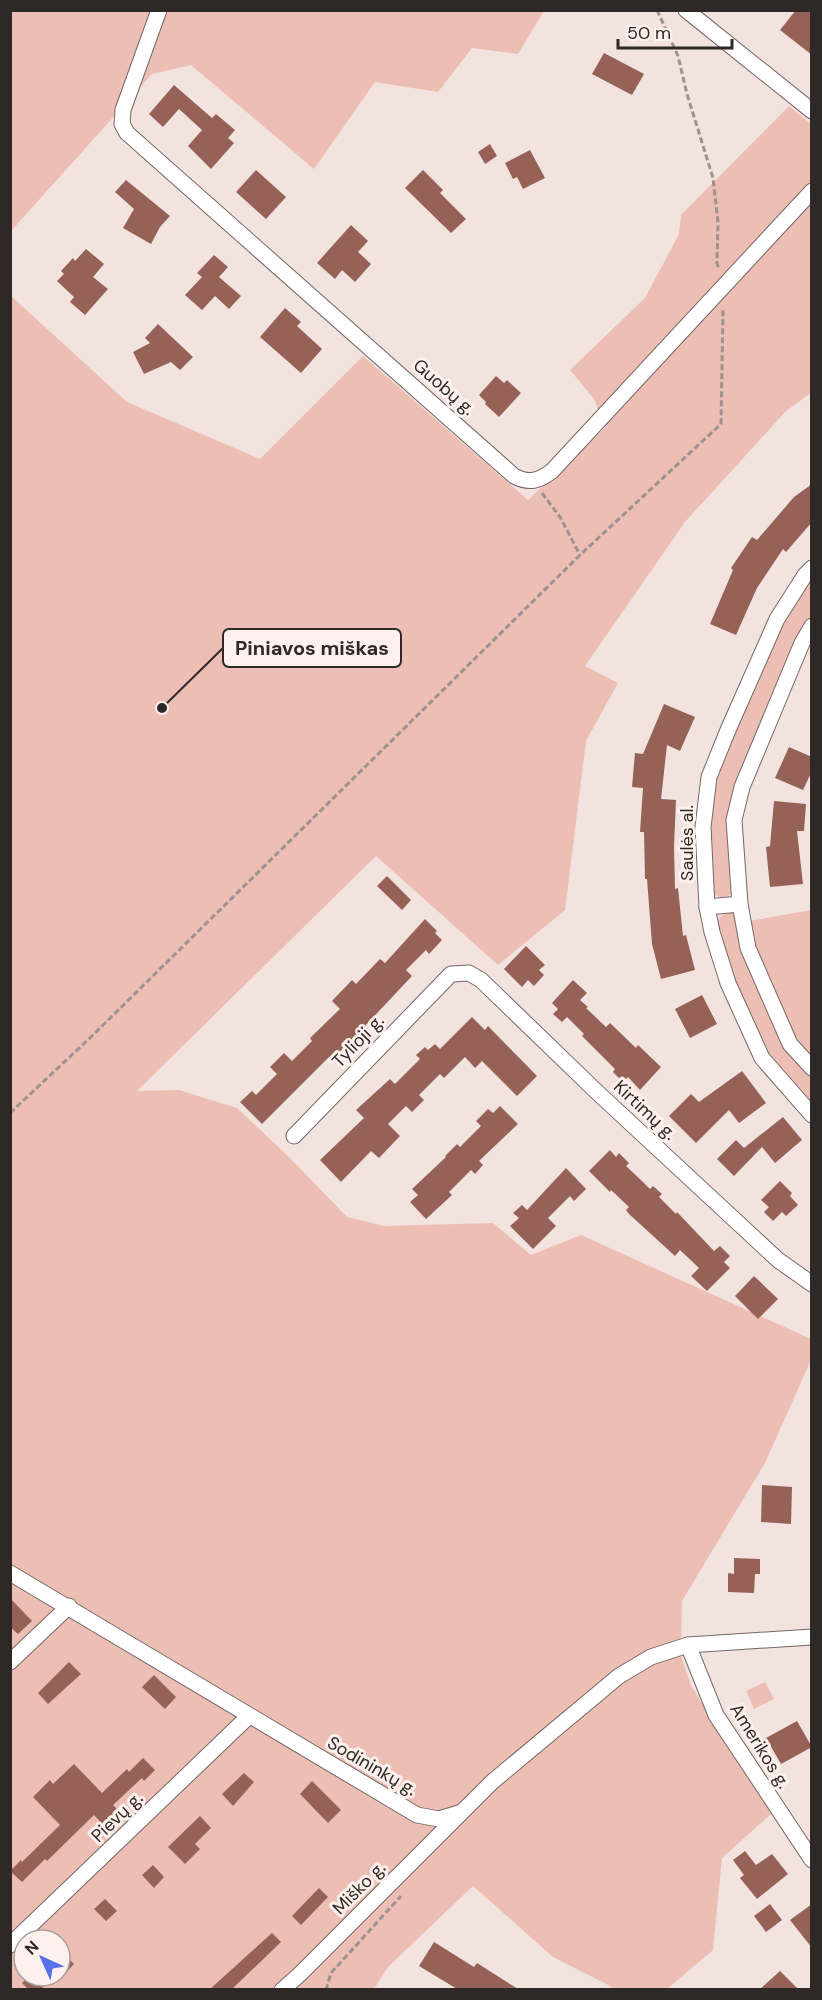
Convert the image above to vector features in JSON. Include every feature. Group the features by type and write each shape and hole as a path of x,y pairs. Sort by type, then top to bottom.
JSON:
{"street":[{"name":"Guobų g.","path":"159,10 123,110 122,124 127,133 514,476 523,481 533,481"},
{"path":"686,10 812,111"},
{"path":"533,481 552,471 723,284 812,191"},
{"name":"Saulės al.","path":"812,568 805,575 777,619 728,730 710,777 703,827 707,907 712,932 728,983 762,1058 812,1115"},
{"path":"812,626 802,643 742,787 734,820 740,904 748,948 790,1044 812,1068"},
{"path":"707,907 740,904"},
{"name":"Kirtimų g.","path":"451,974 469,973 481,980 598,1093 770,1252 812,1284"},
{"name":"Tylioji g.","path":"294,1136 451,974"},
{"name":"Sodininkų g.","path":"10,1573 417,1815 439,1818 462,1812"},
{"path":"10,1662 69,1606"},
{"path":"462,1812 492,1782 619,1676 651,1657 688,1645 812,1637"},
{"name":"Amerikos g.","path":"688,1645 716,1715 812,1860"},
{"name":"Pievų g.","path":"10,1945 249,1716"},
{"name":"Miško g.","path":"282,1989 299,1975 462,1812"}],"path":[{"path":"10,1113 93,1036 580,555 721,424 723,284 717,263 718,222 713,178 687,94 678,56 657,10"},
{"path":"533,481 560,517 580,555"}],"shaded area":[{"path":"11,11 544,11 518,54 472,48 438,92 375,82 314,169 191,65 152,74 11,231"},
{"path":"789,106 811,124 811,393 786,411 685,522 585,666 618,683 586,741 565,910 498,965 376,856 137,1091 179,1090 237,1108 347,1217 384,1226 493,1223 531,1255 581,1235 811,1339 811,1360 765,1463 682,1601 681,1656 691,1685 771,1814 722,1858 713,1950 667,1989 616,1989 553,1957 473,1886 388,1967 374,1989 11,1989 10,295 127,402 260,459 363,356 528,500 605,428 594,399 570,370 645,298 679,234 681,215"},
{"path":"811,572 811,617 796,645 734,789 732,894 718,897 714,894 709,825 714,779 781,624"},
{"path":"811,910 811,1068 790,1044 744,922"},
{"path":"729,912 737,915 746,949 811,1072 811,1111 769,1056 732,982 716,926 720,917"},
{"path":"765,1682 774,1699 754,1709 746,1691"}],"building":[{"path":"796,10 812,10 812,55 780,30"},
{"path":"604,53 644,74 632,95 592,74"},
{"path":"174,85 212,118 216,114 235,130 228,138 234,143 211,169 188,146 202,130 179,109 163,127 149,114"},
{"path":"490,144 497,156 485,164 478,152"},
{"path":"530,150 545,178 523,189 517,177 513,179 505,163"},
{"path":"256,170 286,197 266,219 236,192"},
{"path":"423,170 443,190 440,193 466,219 451,233 405,188"},
{"path":"126,180 170,216 160,227 151,244 123,228 134,209 115,192"},
{"path":"351,225 368,241 358,252 371,264 355,282 342,270 335,279 317,263"},
{"path":"86,249 104,264 93,277 108,289 85,315 70,302 74,297 57,281 64,274 61,271 73,258 75,261"},
{"path":"214,255 228,267 219,277 241,296 229,309 215,296 202,310 185,295 202,277 197,273"},
{"path":"285,308 301,322 297,326 322,349 301,373 260,337"},
{"path":"158,324 193,357 180,370 171,362 144,374 133,352 150,343 145,338"},
{"path":"496,376 504,383 507,380 521,393 499,417 479,395"},
{"path":"812,484 812,522 786,552 783,549 757,588 736,635 710,624 733,570 731,568 752,537 757,540 794,497"},
{"path":"664,704 695,717 680,751 667,745 661,799 676,800 675,889 678,888 683,936 686,935 695,970 661,979 652,944 647,879 645,879 644,832 640,832 643,788 632,787 635,753 643,754"},
{"path":"789,747 812,757 812,771 803,790 775,778"},
{"path":"774,801 806,804 804,831 797,831 803,884 770,887 766,847 770,846"},
{"path":"387,876 411,900 402,910 377,886"},
{"path":"425,919 442,940 429,954 426,950 406,970 412,976 349,1043 331,1060 329,1057 262,1124 240,1102 252,1091 256,1095 277,1074 270,1067 284,1053 292,1061 312,1041 310,1038 340,1009 332,1001 352,980 356,984 380,959 385,963"},
{"path":"526,946 545,965 539,970 544,975 534,986 528,980 522,987 504,969"},
{"path":"573,980 587,993 580,1000 588,1007 586,1008 606,1027 610,1023 636,1048 638,1045 661,1067 640,1090 628,1077 623,1082 613,1072 615,1069 582,1036 584,1034 567,1017 562,1022 553,1014 558,1009 552,1003"},
{"path":"702,995 717,1024 690,1038 675,1009"},
{"path":"472,1017 485,1030 488,1026 537,1076 517,1096 482,1061 475,1068 465,1057 444,1078 440,1074 419,1095 424,1100 412,1112 406,1106 388,1124 400,1136 379,1158 371,1151 341,1182 320,1160 364,1118 356,1110 390,1079 395,1084 420,1059 416,1055 425,1047 428,1050 435,1044 440,1049"},
{"path":"742,1071 766,1103 739,1123 729,1110 696,1143 669,1116 691,1094 699,1102"},
{"path":"500,1106 518,1124 479,1161 483,1165 475,1174 471,1170 449,1192 452,1195 426,1219 410,1202 418,1195 412,1189 457,1144 460,1147 481,1126 476,1121 488,1109 493,1113"},
{"path":"783,1117 802,1140 775,1163 762,1147 734,1176 717,1159 736,1140 744,1148"},
{"path":"610,1150 616,1157 619,1153 629,1163 626,1166 650,1189 653,1186 662,1194 659,1197 676,1214 677,1212 714,1251 720,1246 730,1256 724,1262 730,1268 707,1291 691,1276 699,1268 680,1250 675,1256 629,1214 626,1210 629,1207 589,1171"},
{"path":"566,1168 586,1189 574,1201 570,1196 548,1218 556,1226 533,1249 510,1226 519,1218 513,1213 522,1205 527,1210"},
{"path":"780,1181 792,1193 790,1196 798,1205 786,1216 782,1212 773,1221 764,1212 769,1207 761,1200"},
{"path":"754,1276 778,1299 758,1319 735,1296"},
{"path":"762,1485 792,1487 791,1524 761,1522"},
{"path":"734,1558 760,1559 760,1574 755,1574 754,1593 728,1592 728,1573 734,1574"},
{"path":"10,1598 32,1621 18,1634 10,1627"},
{"path":"69,1662 81,1674 48,1704 38,1693"},
{"path":"154,1675 176,1697 165,1709 142,1687"},
{"path":"797,1721 812,1747 781,1764 766,1738"},
{"path":"143,1758 155,1770 144,1781 142,1778 113,1805 125,1817 110,1832 94,1815 22,1882 10,1871 60,1825 33,1797 50,1780 53,1784 74,1764 102,1793 127,1769 129,1772"},
{"path":"244,1773 254,1782 233,1806 222,1794"},
{"path":"312,1781 341,1810 328,1823 300,1794"},
{"path":"200,1816 211,1828 195,1844 200,1849 185,1864 168,1847"},
{"path":"745,1851 756,1865 772,1854 788,1874 757,1899 740,1878 744,1875 733,1860"},
{"path":"153,1865 164,1877 154,1888 142,1875"},
{"path":"319,1888 328,1897 301,1925 292,1916"},
{"path":"105,1899 117,1911 106,1921 94,1909"},
{"path":"770,1904 782,1920 766,1932 754,1916"},
{"path":"812,1904 812,1948 790,1920"},
{"path":"272,1933 281,1942 232,1989 210,1989"},
{"path":"434,1942 474,1967 477,1963 518,1989 457,1989 419,1966"},
{"path":"780,1971 798,1989 760,1989"}],"place":[{"name":"Piniavos miškas","path":"162,708"}]}
